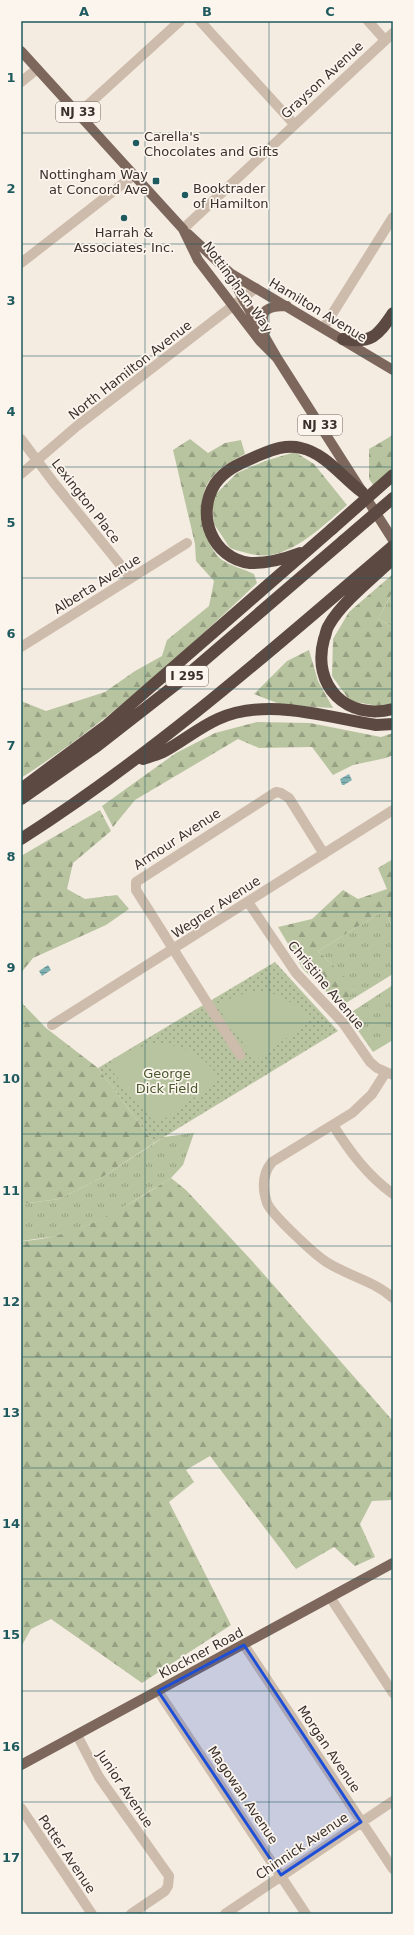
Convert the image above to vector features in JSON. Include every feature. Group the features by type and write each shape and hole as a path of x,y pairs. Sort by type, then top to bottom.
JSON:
{"highway":[{"path":"342,339 360,341 375,336 382,330 393,313"},
{"path":"309,549 286,558 262,563 237,560 227,555 214,541 208,524 207,504 215,484 222,475 241,463 280,447 291,446 301,448 319,456 362,492"},
{"path":"21,789 106,725 393,475"},
{"name":"I 295","path":"21,799 97,746 180,682 393,498"},
{"name":"I 295","path":"21,839 127,766 199,711 364,579 393,546"},
{"path":"393,559 364,579 328,625 322,646 321,663 324,676 331,691 341,701 357,710 363,711 381,712 393,709"},
{"path":"127,766 163,751 219,718 247,709 276,709 376,725 393,724"}],"main road":[{"name":"Nottingham Way","path":"21,51 183,229 198,260 260,341 277,358"},
{"path":"183,229 230,273"},
{"name":"Nottingham Way","path":"230,273 243,299 277,358 393,540"},
{"name":"Hamilton Avenue","path":"230,273 324,327 393,370"},
{"path":"277,358 263,322 262,315 269,308 288,306"},
{"name":"Klockner Road","path":"21,1765 393,1564"}],"street":[{"path":"79,113 180,21"},
{"path":"200,21 294,124"},
{"path":"368,21 385,40"},
{"name":"Grayson Avenue","path":"183,229 393,33"},
{"path":"21,82 38,69"},
{"path":"21,263 134,175"},
{"path":"324,327 393,217"},
{"name":"North Hamilton Avenue","path":"21,474 77,426 256,288"},
{"name":"Lexington Place","path":"21,439 54,483 131,578"},
{"name":"Alberta Avenue","path":"21,647 187,543"},
{"name":"Armour Avenue","path":"240,1055 136,890 136,882 155,868 276,792 289,798 324,854"},
{"name":"Wegner Avenue","path":"52,1025 393,810"},
{"name":"Christine Avenue","path":"248,902 296,973 343,1022 370,1062 389,1074"},
{"path":"389,1074 363,1104 333,1125 274,1161 268,1168 263,1182 267,1204 315,1255 341,1270 376,1286 393,1298"},
{"path":"333,1125 357,1162 393,1194"},
{"path":"330,1598 393,1693"},
{"name":"Morgan Avenue","path":"244,1645 393,1869"},
{"name":"Magowan Avenue","path":"158,1691 306,1914"},
{"name":"Junior Avenue","path":"77,1735 99,1777 169,1876 168,1886 165,1891 131,1914"},
{"name":"Chinnick Avenue","path":"225,1914 393,1801"},
{"name":"Potter Avenue","path":"21,1808 92,1914"}],"highlighted area":[{"path":"244,1645 361,1822 281,1875 158,1691"}],"green space":[{"path":"393,435 393,469 374,486 369,479 369,449"},
{"path":"190,439 208,453 225,443 241,440 245,454 217,471 205,488 202,510 203,522 210,544 215,553 222,560 233,566 254,574 257,583 172,661 114,711 53,757 21,778 21,701 46,711 105,692 135,671 162,656 167,640 209,606 214,581 196,561 195,544 173,450"},
{"path":"295,452 314,464 347,505 306,539 282,552 269,555 257,555 230,548 214,524 212,498 237,473 265,461"},
{"path":"393,574 393,591 378,619 393,627 393,703 384,707 350,701 332,676 333,639 349,612"},
{"path":"393,591 393,627 378,619"},
{"path":"309,650 318,681 333,708 282,705 254,694 287,661"},
{"path":"257,722 310,723 381,737 393,733 393,755 386,758 353,765 333,775 312,747 259,748 238,739 135,800 113,827 102,806 176,753 215,733"},
{"path":"100,810 111,831 73,863 67,889 85,899 117,895 129,909 106,925 33,958 21,973 21,856"},
{"path":"393,859 393,929 385,910 318,951 356,988 341,1006 303,969 278,927 312,919 343,890 358,899 387,889 378,868"},
{"path":"385,910 393,929 393,974 341,1006 355,988 318,951"},
{"name":"George Dick Field","path":"275,962 338,1031 154,1143 98,1068"},
{"path":"393,985 393,1040 373,1052 347,1015"},
{"path":"256,991 279,996 299,1008 311,1020 258,1059 254,1058 216,1005 236,996"},
{"path":"21,1002 46,1028 98,1068 154,1143 101,1178 59,1199 21,1204"},
{"path":"150,1044 171,1045 190,1051 207,1063 220,1079 160,1122 153,1121 108,1066 128,1051"},
{"path":"194,1133 183,1165 171,1178 109,1216 65,1235 21,1241 21,1204 59,1199 101,1178 164,1137"},
{"path":"171,1178 186,1190 253,1262 393,1421 393,1502 392,1500 372,1501 360,1524 375,1557 355,1566 334,1547 296,1569 210,1456 186,1470 194,1482 169,1502 231,1625 142,1683 51,1619 31,1629 21,1647 21,1241 42,1239 81,1228 118,1210"}],"water":[{"path":"349,774 352,780 342,785 340,779"},
{"path":"48,965 51,970 42,976 39,971"}],"place":[{"name":"Carella's Chocolates and Gifts","path":"136,143"},
{"name":"Nottingham Way at Concord Ave","path":"156,181"},
{"name":"Booktrader of Hamilton","path":"185,195"},
{"name":"Harrah & Associates, Inc.","path":"124,218"}]}
